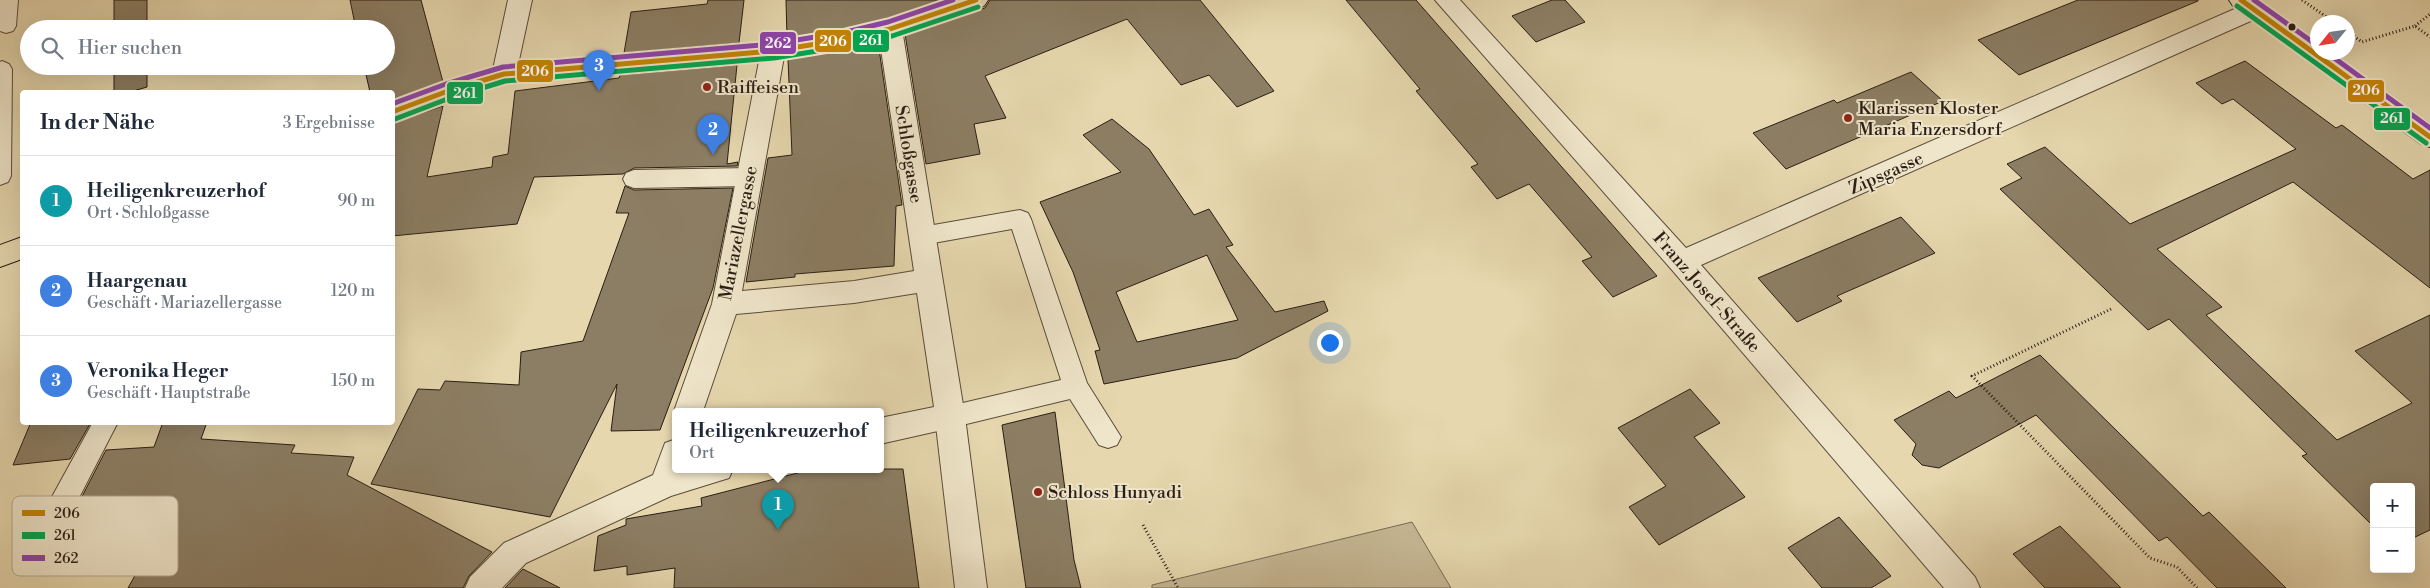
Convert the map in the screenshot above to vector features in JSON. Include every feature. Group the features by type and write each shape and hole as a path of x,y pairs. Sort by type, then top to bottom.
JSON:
{"main road":[{"path":"395,111 448,91 504,74 773,51 848,39 890,29 976,0"},
{"path":"0,256 20,249"}],"street":[{"path":"504,74 520,0"},
{"name":"Franz Josef-Straße","path":"1446,0 1682,262 1964,588"},
{"path":"2248,5 2430,137"},
{"name":"Zipsgasse","path":"1682,262 2248,5"},
{"name":"Schloßgasse","path":"890,29 950,417 971,588"},
{"name":"Mariazellergasse","path":"690,408 726,304 773,51"},
{"path":"726,304 854,292 928,280"},
{"path":"884,431 950,417"},
{"path":"665,484 672,464"},
{"path":"481,588 515,553 665,484 704,473"}],"lane":[{"path":"6,26 8,0"},
{"path":"0,176 2,69"},
{"path":"634,179 749,177"},
{"path":"922,236 1020,219 1076,387 1108,437"},
{"path":"950,417 1076,387"},
{"path":"66,496 104,425"}],"path":[{"path":"2302,0 2324,15"},
{"path":"2356,45 2415,26 2430,14"},
{"path":"2415,26 2430,37"},
{"path":"2355,37 2362,42"},
{"path":"2110,309 1972,376 2150,558 2177,567 2197,588"},
{"path":"1143,525 1178,588"}],"shaded area":[{"path":"1412,522 1451,588 1152,588 1152,585"}],"building":[{"path":"114,0 147,0 147,20 114,20"},
{"path":"350,0 421,0 443,82 395,99 395,90 370,90 366,75 395,75 395,20 354,20"},
{"path":"708,0 744,0 739,43 624,53 631,12 707,4"},
{"path":"786,0 945,0 847,29 787,38"},
{"path":"990,0 1200,0 1274,91 1237,107 1209,75 1181,85 1127,19 985,76 1006,118 974,124 980,154 926,164 905,34 985,8"},
{"path":"1346,0 1416,0 1657,276 1613,297 1582,261 1592,257 1529,184 1497,199 1471,167 1478,164 1416,91 1420,89"},
{"path":"1552,0 1565,0 1585,22 1536,42 1512,16"},
{"path":"2078,0 2198,1 2019,75 1978,40"},
{"path":"878,42 902,205 896,206 894,266 795,274 795,277 746,282 768,158 792,155 788,59"},
{"path":"2245,61 2336,128 2342,125 2413,179 2430,170 2430,288 2293,182 2157,249 2222,307 2206,315 2337,440 2412,403 2355,351 2430,315 2430,530 2415,537 2415,483 2370,483 2370,523 2302,456 2307,454 2169,319 2148,330 2000,189 2022,178 2007,164 2045,147 2130,224 2296,149 2233,99 2222,104 2196,83"},
{"path":"737,65 727,164 738,162 737,166 634,168 623,174 534,177 517,224 395,236 395,122 443,106 427,177 492,167 493,157 508,154 515,91 619,78 620,75"},
{"name":"Klarissen Kloster Maria Enzersdorf","path":"1911,72 1943,101 1786,169 1753,133 1834,100 1837,103"},
{"path":"114,75 147,75 147,87 137,90 114,90"},
{"path":"1112,119 1149,149 1194,215 1209,209 1233,245 1226,247 1275,312 1324,301 1328,311 1237,358 1104,384 1095,351 1100,350 1073,272 1040,202 1121,172 1083,135","holes":["1207,255 1238,320 1137,342 1116,292"]},
{"path":"625,186 634,190 733,188 713,288 660,430 611,431 617,384 550,517 371,484 418,389 440,390 445,381 519,385 521,352 583,341 629,213 616,213"},
{"path":"1901,217 1935,253 1837,296 1842,301 1797,322 1758,278"},
{"path":"2040,355 2203,516 2209,512 2286,588 2217,588 2167,537 2159,541 2036,415 1939,468 1922,465 1912,455 1916,444 1894,420 1949,391 1956,398"},
{"path":"1690,389 1720,423 1694,437 1745,497 1659,545 1629,507 1666,486 1618,428"},
{"name":"Schloss Hunyadi","path":"1055,412 1074,560 1081,588 1026,588 1002,425"},
{"path":"30,425 89,425 70,459 13,465"},
{"path":"162,425 206,425 201,439 295,445 291,453 354,457 347,475 492,552 469,576 463,588 128,588 135,576 178,576 178,496 82,496 106,450 154,447"},
{"path":"884,469 903,469 919,588 674,588 675,568 627,575 627,566 594,571 598,536 626,525 626,519 702,506 701,498 798,473 884,473"},
{"path":"1839,517 1891,576 1871,588 1822,588 1788,548"},
{"path":"2060,526 2121,588 2045,588 2013,554"},
{"path":"523,569 560,588 505,588"}],"transit line":[{"name":"262","path":"395,103 446,84 503,67 772,44 846,32 888,22 953,0"},
{"name":"206","path":"395,111 448,91 504,74 773,51 847,39 890,29 976,0"},
{"name":"206","path":"2241,0 2430,137"},
{"name":"262","path":"2254,0 2310,40"},
{"name":"261","path":"2237,6 2426,143"},
{"name":"261","path":"395,119 450,98 505,81 774,58 848,46 892,36 978,7"},
{"name":"262","path":"2337,60 2430,128"}],"place":[{"name":"Raiffeisen","path":"707,87"},
{"name":"Veronika Heger","path":"599,91"},
{"name":"Klarissen Kloster Maria Enzersdorf","path":"1848,118"},
{"name":"Haargenau","path":"713,155"},
{"name":"Schloss Hunyadi","path":"1038,492"},
{"name":"Heiligenkreuzerhof","path":"778,530"}]}
